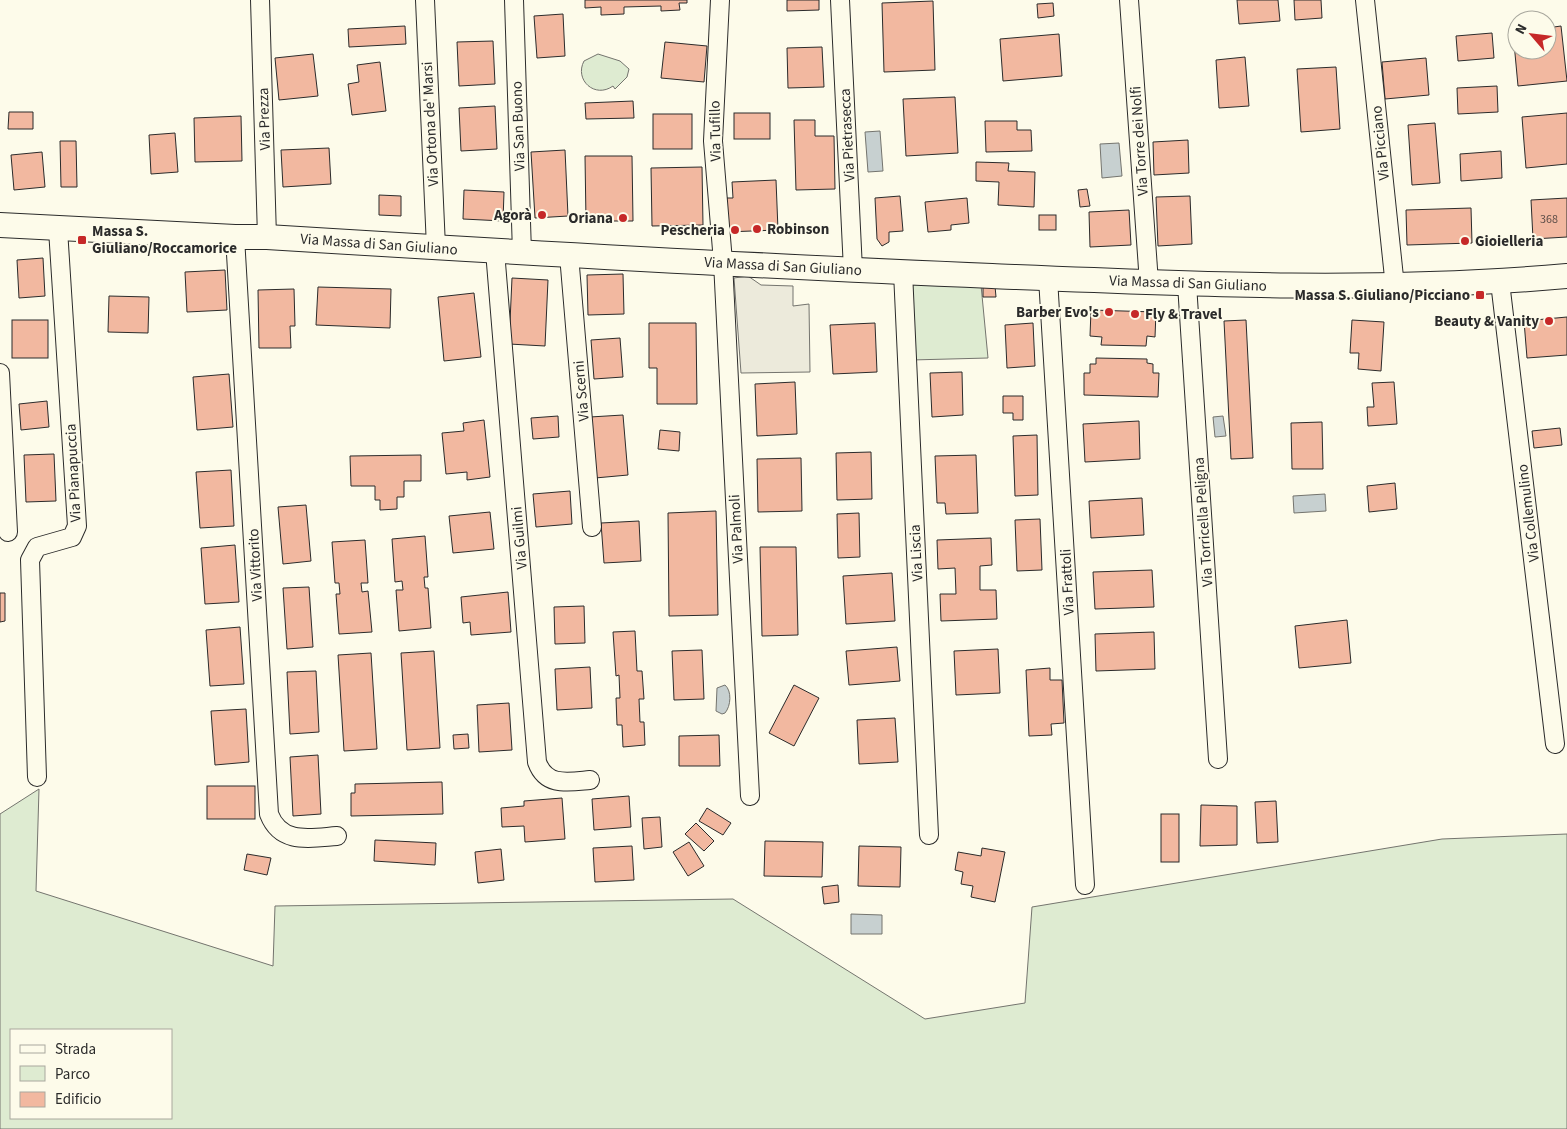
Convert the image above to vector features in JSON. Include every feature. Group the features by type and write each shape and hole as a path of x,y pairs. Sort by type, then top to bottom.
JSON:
{"street":[{"name":"Via Prezza","path":"260,0 267,237"},
{"name":"Via Ortona de' Marsi","path":"425,0 436,248"},
{"name":"Via San Buono","path":"514,0 522,253"},
{"name":"Via Tufillo","path":"720,0 713,132 723,262"},
{"name":"Via Pietrasecca","path":"840,0 854,270"},
{"name":"Via Torre dei Nolfi","path":"1128,0 1149,283"},
{"name":"Via Picciano","path":"1365,0 1395,287"},
{"name":"Via Massa di San Giuliano","path":"0,225 235,238 267,237 522,253 854,270 1149,283 1395,287 1500,282 1567,276"},
{"name":"Via Pianapuccia","path":"37,777 30,560 37,547 72,538 77,526 58,229"},
{"name":"Via Vittorito","path":"235,238 270,814 275,826 287,835 301,838 337,836"},
{"name":"Via Guilmi","path":"495,251 537,762 542,772 556,782 590,780"},
{"name":"Via Scerni","path":"570,255 592,527"},
{"name":"Via Palmoli","path":"723,262 750,796"},
{"name":"Via Liscia","path":"903,272 929,835"},
{"name":"Via Frattoli","path":"1048,278 1086,885"},
{"name":"Via Collemulino","path":"1500,282 1555,744"},
{"name":"Via Torricella Peligna","path":"1187,284 1218,759"},
{"path":"0,373 8,532"}],"green space":[{"path":"598,54 620,61 629,69 627,77 615,89 613,86 606,89 593,89 584,81 582,68 584,61"},
{"path":"909,283 981,285 988,358 911,360"},
{"path":"39,789 36,891 273,966 275,906 733,899 925,1019 1025,1003 1032,907 1442,839 1567,834 1567,1129 0,1129 0,814"}],"shaded area":[{"path":"880,131 883,171 868,172 865,132"},
{"path":"1119,143 1122,176 1102,178 1100,144"},
{"path":"748,276 761,285 793,286 793,306 809,304 810,372 741,373 734,278"},
{"path":"1223,416 1226,436 1215,437 1213,417"},
{"path":"1325,494 1326,511 1294,513 1293,496"},
{"path":"725,685 730,695 727,710 722,714 716,711 717,688"},
{"path":"851,914 882,915 882,934 851,934"}],"building":[{"path":"585,0 687,0 687,3 679,3 680,10 661,11 661,6 624,7 624,14 601,15 601,7 585,8"},
{"path":"787,0 819,0 819,10 787,11"},
{"path":"1237,0 1278,0 1280,21 1239,24"},
{"path":"1294,0 1321,0 1322,18 1295,20"},
{"path":"933,1 935,70 884,72 882,3"},
{"path":"1053,3 1054,16 1038,18 1037,4"},
{"path":"563,14 565,56 537,58 534,16"},
{"path":"405,26 406,44 349,47 348,29"},
{"path":"1561,26 1567,81 1518,86 1516,60 1557,60 1557,27"},
{"path":"1492,33 1494,58 1458,61 1456,36"},
{"path":"1059,34 1062,76 1003,81 1000,39"},
{"path":"493,41 495,84 459,86 457,42"},
{"path":"665,42 707,46 704,82 661,78"},
{"path":"822,47 824,87 788,88 787,48"},
{"path":"313,54 318,96 279,100 275,58"},
{"path":"1245,57 1249,106 1219,108 1216,60"},
{"path":"1426,58 1429,95 1385,99 1382,62"},
{"path":"380,62 386,111 352,115 348,84 359,82 357,65"},
{"path":"1336,67 1340,129 1301,132 1297,69"},
{"path":"1497,86 1498,112 1458,114 1457,88"},
{"path":"955,97 958,153 906,156 903,99"},
{"path":"633,101 634,118 586,119 585,103"},
{"path":"495,106 497,149 461,151 459,108"},
{"path":"9,112 33,112 33,129 8,129"},
{"path":"734,113 770,113 770,139 734,139"},
{"path":"1567,113 1567,164 1526,168 1522,117"},
{"path":"653,114 692,114 692,149 653,149"},
{"path":"241,116 242,161 195,162 194,118"},
{"path":"794,120 815,120 815,136 834,136 835,189 796,190"},
{"path":"985,121 1017,121 1017,130 1031,130 1032,151 986,152"},
{"path":"1435,123 1440,183 1412,185 1408,125"},
{"path":"175,133 178,172 151,174 149,135"},
{"path":"1188,140 1189,173 1154,175 1153,142"},
{"path":"60,141 76,141 77,187 61,187"},
{"path":"329,148 331,184 283,187 281,150"},
{"path":"565,150 568,216 535,218 531,152"},
{"path":"1501,151 1502,178 1461,181 1460,154"},
{"path":"42,152 45,187 14,190 11,155"},
{"path":"585,156 632,156 633,221 586,221"},
{"path":"976,162 1009,163 1008,171 1035,172 1034,207 998,205 999,182 976,181"},
{"path":"702,167 703,225 652,226 651,168"},
{"path":"776,180 778,230 726,232 725,198 733,198 732,182"},
{"path":"1087,189 1090,206 1080,207 1078,190"},
{"path":"464,190 504,192 503,221 463,219"},
{"path":"379,195 401,196 401,216 379,215"},
{"path":"900,196 903,231 889,232 889,242 882,246 877,239 875,198"},
{"path":"1190,196 1192,244 1158,246 1156,197"},
{"path":"967,198 969,223 951,225 951,230 928,232 925,202"},
{"path":"1567,198 1567,237 1533,239 1531,200"},
{"path":"1471,208 1472,243 1407,245 1406,210"},
{"path":"1129,210 1131,245 1090,247 1089,212"},
{"path":"1039,215 1056,215 1056,230 1039,230"},
{"path":"43,258 45,296 19,298 17,260"},
{"path":"225,270 227,310 187,312 185,272"},
{"path":"623,274 624,314 588,315 587,275"},
{"path":"512,278 548,280 545,346 509,344"},
{"path":"983,286 995,286 996,297 983,297"},
{"path":"318,287 391,289 390,328 316,325"},
{"path":"294,289 295,326 290,326 291,348 259,348 258,290"},
{"path":"474,293 481,357 444,361 438,297"},
{"path":"109,296 149,297 148,333 108,332"},
{"path":"1091,310 1156,312 1155,337 1147,336 1146,346 1101,345 1102,337 1090,336"},
{"path":"1567,317 1567,355 1527,358 1524,321"},
{"path":"12,320 48,320 48,358 12,358"},
{"path":"1246,320 1253,458 1231,459 1224,321"},
{"path":"1352,320 1384,322 1381,371 1358,369 1359,353 1350,353"},
{"path":"649,323 696,323 697,404 657,404 657,368 649,368"},
{"path":"875,323 877,372 833,374 830,325"},
{"path":"1033,323 1035,366 1007,368 1005,325"},
{"path":"620,338 623,377 594,379 591,340"},
{"path":"1096,358 1147,359 1147,363 1153,364 1153,373 1159,373 1158,397 1084,395 1084,373 1090,373 1090,364 1096,364"},
{"path":"962,372 963,415 932,417 930,373"},
{"path":"229,374 233,427 197,430 193,377"},
{"path":"795,382 797,434 757,436 755,384"},
{"path":"1394,382 1397,424 1368,426 1367,407 1374,407 1372,383"},
{"path":"1003,396 1023,396 1023,420 1013,420 1013,413 1003,413"},
{"path":"47,401 49,427 21,430 19,404"},
{"path":"623,415 628,475 595,478 590,417"},
{"path":"558,416 559,437 533,439 531,418"},
{"path":"484,420 490,477 467,480 467,472 446,474 442,433 464,431 463,423"},
{"path":"1139,421 1140,459 1085,462 1083,424"},
{"path":"1322,422 1323,469 1292,469 1291,423"},
{"path":"1560,428 1562,445 1534,448 1532,431"},
{"path":"660,430 680,432 679,451 658,449"},
{"path":"1037,435 1038,495 1015,496 1013,436"},
{"path":"871,452 872,499 837,500 836,453"},
{"path":"54,454 56,501 26,502 24,455"},
{"path":"421,455 421,481 404,481 404,497 397,497 397,509 380,510 380,500 375,500 375,486 351,486 350,456"},
{"path":"976,455 978,513 946,514 945,503 937,503 935,456"},
{"path":"801,458 802,511 758,512 757,459"},
{"path":"231,470 234,526 200,528 196,472"},
{"path":"1395,483 1397,509 1369,512 1367,486"},
{"path":"570,491 572,524 536,527 533,494"},
{"path":"1142,498 1144,535 1091,538 1089,501"},
{"path":"306,505 311,561 283,564 278,507"},
{"path":"716,511 718,615 669,616 668,513"},
{"path":"490,512 494,549 453,553 449,516"},
{"path":"859,513 860,557 838,558 837,514"},
{"path":"1040,519 1042,570 1017,571 1015,520"},
{"path":"639,521 641,561 604,563 601,523"},
{"path":"425,536 428,577 424,577 425,588 428,588 431,628 399,631 396,590 403,590 402,581 395,582 392,539"},
{"path":"991,538 992,565 980,566 980,590 996,590 997,619 941,621 940,594 956,594 955,568 938,569 937,540"},
{"path":"365,540 368,583 361,583 362,592 368,591 372,632 339,634 336,594 340,594 339,583 335,583 332,542"},
{"path":"235,545 239,602 205,604 201,548"},
{"path":"760,547 796,547 798,635 762,636"},
{"path":"1152,570 1154,607 1095,609 1093,572"},
{"path":"892,573 895,621 846,624 843,576"},
{"path":"309,587 313,647 287,649 283,588"},
{"path":"508,592 511,632 471,635 470,622 463,623 461,597"},
{"path":"0,593 5,593 5,621 0,622"},
{"path":"584,606 585,643 555,644 554,607"},
{"path":"1347,620 1351,663 1299,668 1295,626"},
{"path":"240,627 244,684 210,686 206,630"},
{"path":"635,631 637,671 642,671 644,699 639,699 640,722 644,722 645,745 623,747 622,725 617,725 616,698 620,698 619,675 616,676 613,632"},
{"path":"1154,632 1155,669 1096,671 1095,634"},
{"path":"897,647 900,681 849,685 846,651"},
{"path":"998,649 1000,693 956,695 954,651"},
{"path":"702,650 704,699 674,700 672,651"},
{"path":"434,651 440,748 407,750 401,653"},
{"path":"371,653 377,749 344,751 338,655"},
{"path":"590,667 592,708 557,710 555,669"},
{"path":"1050,668 1050,680 1062,680 1064,723 1051,724 1052,735 1029,736 1026,670"},
{"path":"316,671 319,732 290,734 287,672"},
{"path":"794,685 819,698 794,746 769,733"},
{"path":"509,703 512,750 479,752 477,705"},
{"path":"246,709 249,762 215,765 211,711"},
{"path":"895,718 898,762 859,764 857,720"},
{"path":"468,734 469,748 454,749 453,735"},
{"path":"719,735 720,766 679,766 679,736"},
{"path":"318,755 321,814 293,816 290,757"},
{"path":"442,782 443,814 351,816 351,793 355,793 355,784"},
{"path":"207,786 255,786 255,819 207,819"},
{"path":"629,796 631,827 594,830 592,799"},
{"path":"562,798 565,839 525,842 524,826 502,827 501,808 524,806 524,801"},
{"path":"1276,801 1278,842 1257,843 1255,802"},
{"path":"1201,805 1237,806 1237,845 1200,846"},
{"path":"707,808 731,823 723,835 699,821"},
{"path":"1161,814 1179,814 1179,862 1161,862"},
{"path":"660,817 662,847 644,849 642,818"},
{"path":"696,823 714,841 704,851 685,834"},
{"path":"375,840 436,843 435,865 374,861"},
{"path":"765,841 823,842 822,877 764,876"},
{"path":"689,842 704,866 688,876 673,852"},
{"path":"632,846 634,880 595,882 593,848"},
{"path":"859,846 901,847 900,887 858,886"},
{"path":"982,848 1005,852 995,902 971,897 973,886 961,884 963,872 955,870 958,852 981,856"},
{"path":"501,849 504,880 478,883 475,852"},
{"path":"247,854 271,858 267,875 244,870"},
{"path":"838,885 839,902 824,904 822,887"}],"place":[{"name":"Agorà","path":"542,215"},
{"name":"Oriana","path":"623,218"},
{"name":"Robinson","path":"757,229"},
{"name":"Pescheria","path":"735,230"},
{"name":"Massa S. Giuliano/Roccamorice","path":"82,240"},
{"name":"Gioielleria","path":"1465,241"},
{"name":"Massa S. Giuliano/Picciano","path":"1480,295"},
{"name":"Barber Evo's","path":"1109,312"},
{"name":"Fly & Travel","path":"1135,314"},
{"name":"Beauty & Vanity","path":"1549,321"}]}
